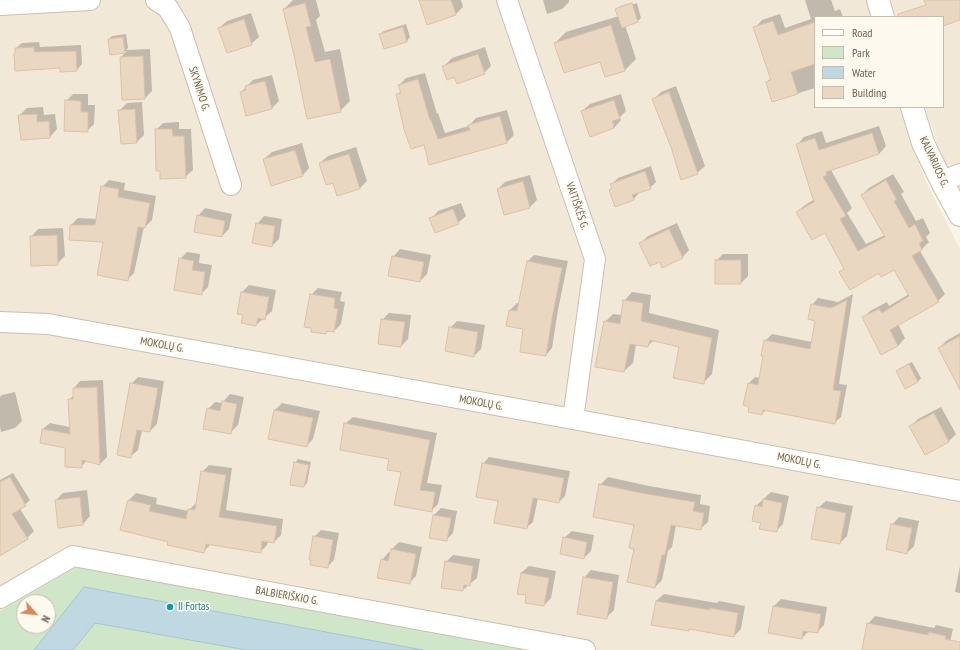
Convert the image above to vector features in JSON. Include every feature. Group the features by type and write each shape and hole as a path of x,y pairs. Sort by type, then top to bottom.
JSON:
{"main road":[{"path":"878,0 883,16"},
{"name":"KALVARIJOS G.","path":"912,108 923,143 951,178 960,215"}],"street":[{"path":"0,5 90,0"},
{"name":"SKYNIMO G.","path":"156,0 168,8 180,28 231,185"},
{"name":"VAITIŠKĖS G.","path":"507,0 595,258 573,419"},
{"name":"MOKOLŲ G.","path":"0,322 48,324 573,419 960,492"},
{"name":"BALBIERIŠKIO G.","path":"0,598 73,556 585,650"}],"shaded area":[{"path":"0,0 868,0 873,16 814,16 814,108 902,108 924,178 960,249 960,650 528,650 76,567 29,594 16,594 16,602 0,611"},
{"path":"891,0 960,0 960,200 942,159 925,108 944,108 944,16 896,16"}],"green space":[{"name":"II Fortas","path":"76,567 528,650 0,650 0,611 16,602 16,634 56,634 56,594 29,594"}],"water":[{"path":"84,587 423,650 246,650 95,623 73,650 34,650 47,634 56,634 56,622"}],"building":[{"path":"419,0 451,0 456,15 427,25"},
{"path":"924,0 960,0 960,20 944,26 944,16 898,16 898,14 926,5"},
{"path":"305,3 311,26 306,27 315,62 330,59 341,112 307,119 283,9"},
{"path":"632,3 638,22 622,28 615,9"},
{"path":"244,19 252,45 227,53 218,28"},
{"path":"773,21 778,35 814,22 814,64 791,72 798,94 772,102 766,82 771,80 753,27"},
{"path":"611,25 625,71 605,77 600,62 564,73 554,43"},
{"path":"403,27 407,42 384,49 379,34"},
{"path":"123,37 125,53 110,55 108,39"},
{"path":"34,47 34,52 76,51 77,71 60,72 60,68 15,71 15,48"},
{"path":"478,54 485,74 457,84 454,77 447,80 442,66"},
{"path":"143,56 145,99 122,100 120,57"},
{"path":"418,79 430,120 438,139 470,130 468,125 500,116 507,143 429,165 424,145 411,149 404,129 396,94 401,93 398,85"},
{"path":"265,81 272,109 246,116 240,92 246,90 245,86"},
{"path":"669,92 698,174 681,180 671,147 652,99"},
{"path":"65,100 81,101 81,112 88,112 88,132 64,131"},
{"path":"614,100 620,119 612,121 614,128 590,137 581,111"},
{"path":"135,109 137,143 121,144 118,110"},
{"path":"37,114 37,122 49,121 50,138 21,140 18,115"},
{"path":"155,129 172,129 173,136 184,136 186,178 160,179 160,171 156,171"},
{"path":"872,133 879,154 826,172 827,175 823,177 846,216 840,219 858,251 885,237 861,195 886,180 897,200 894,201 909,228 915,224 923,241 919,243 922,250 912,256 939,302 890,330 898,346 881,355 862,317 879,309 882,313 909,296 894,270 881,277 879,273 850,290 839,272 844,269 825,233 812,240 796,212 814,202 796,144 815,138 819,150"},
{"path":"295,150 303,176 271,186 263,159"},
{"path":"349,154 360,189 337,196 333,183 326,185 319,163"},
{"path":"645,171 651,189 632,195 634,200 615,207 609,190 612,188 610,184"},
{"path":"523,181 530,208 504,215 497,189"},
{"path":"101,186 119,189 118,197 150,203 145,228 138,227 128,281 97,275 103,242 69,240 70,225 95,225"},
{"path":"453,209 459,224 435,233 429,218"},
{"path":"197,215 225,221 222,237 194,232"},
{"path":"256,223 275,226 272,247 252,243"},
{"path":"669,229 683,258 662,268 660,262 650,266 639,243"},
{"path":"57,235 58,265 31,266 30,236"},
{"path":"392,256 424,262 420,282 388,276"},
{"path":"179,258 194,261 192,270 205,272 202,295 174,290"},
{"path":"715,260 741,260 741,284 715,284"},
{"path":"527,261 562,268 546,356 520,352 523,329 506,326 509,310 517,311"},
{"path":"241,292 269,297 265,320 258,318 256,326 241,323 243,315 237,314"},
{"path":"310,294 335,298 334,308 338,309 334,332 327,331 326,334 311,332 311,328 304,327"},
{"path":"623,300 643,303 641,321 712,338 704,384 673,378 679,347 650,340 648,347 630,344 624,372 595,367 604,321 620,324"},
{"path":"847,300 833,390 841,391 835,424 763,410 762,415 748,412 749,407 743,405 748,383 758,385 764,340 810,349 815,321 808,319 811,304 831,308"},
{"path":"381,319 405,322 401,347 378,344"},
{"path":"449,327 478,332 474,357 445,351"},
{"path":"960,336 960,390 938,348"},
{"path":"909,364 918,382 905,389 896,371"},
{"path":"130,383 158,388 150,432 137,430 131,458 117,455"},
{"path":"97,387 100,465 82,460 82,468 65,467 65,448 40,443 42,429 70,434 68,399 73,399 73,388"},
{"path":"222,401 237,404 231,434 203,429 207,408 220,411"},
{"path":"274,410 313,418 307,447 268,439"},
{"path":"934,413 949,442 925,455 909,426"},
{"path":"344,423 430,440 420,490 435,492 432,512 394,505 401,472 387,470 389,459 340,450"},
{"path":"294,462 309,465 304,487 290,485"},
{"path":"482,463 564,478 559,503 533,498 527,529 494,523 498,501 476,497"},
{"path":"201,471 226,475 219,517 277,526 274,543 262,541 261,553 206,544 204,553 167,545 168,542 120,530 128,500 151,505 149,511 186,519 188,509 195,510"},
{"path":"10,477 26,506 12,514 28,539 0,556 0,482"},
{"path":"599,484 695,502 693,511 704,513 701,530 671,525 665,555 662,555 655,588 627,582 634,549 629,548 634,525 593,517"},
{"path":"80,497 83,525 58,528 55,500"},
{"path":"763,499 782,503 777,532 759,529 761,523 752,521 755,505 762,507"},
{"path":"817,507 846,513 840,544 811,539"},
{"path":"433,515 451,518 447,541 429,538"},
{"path":"891,524 912,528 907,554 886,549"},
{"path":"313,536 333,540 328,568 310,565 311,560 309,560"},
{"path":"563,537 587,542 584,559 560,554"},
{"path":"391,549 416,554 410,584 377,578 381,559 388,561"},
{"path":"445,561 473,566 470,586 464,585 463,591 441,588"},
{"path":"521,573 549,578 544,606 525,603 526,595 517,594"},
{"path":"583,577 613,582 607,619 577,614"},
{"path":"656,601 738,613 734,637 689,629 689,631 651,625"},
{"path":"773,606 821,614 818,633 803,631 802,639 768,633"},
{"path":"867,623 928,635 928,632 946,636 945,639 960,642 960,650 862,650"}],"place":[{"name":"II Fortas","path":"170,607"}]}
